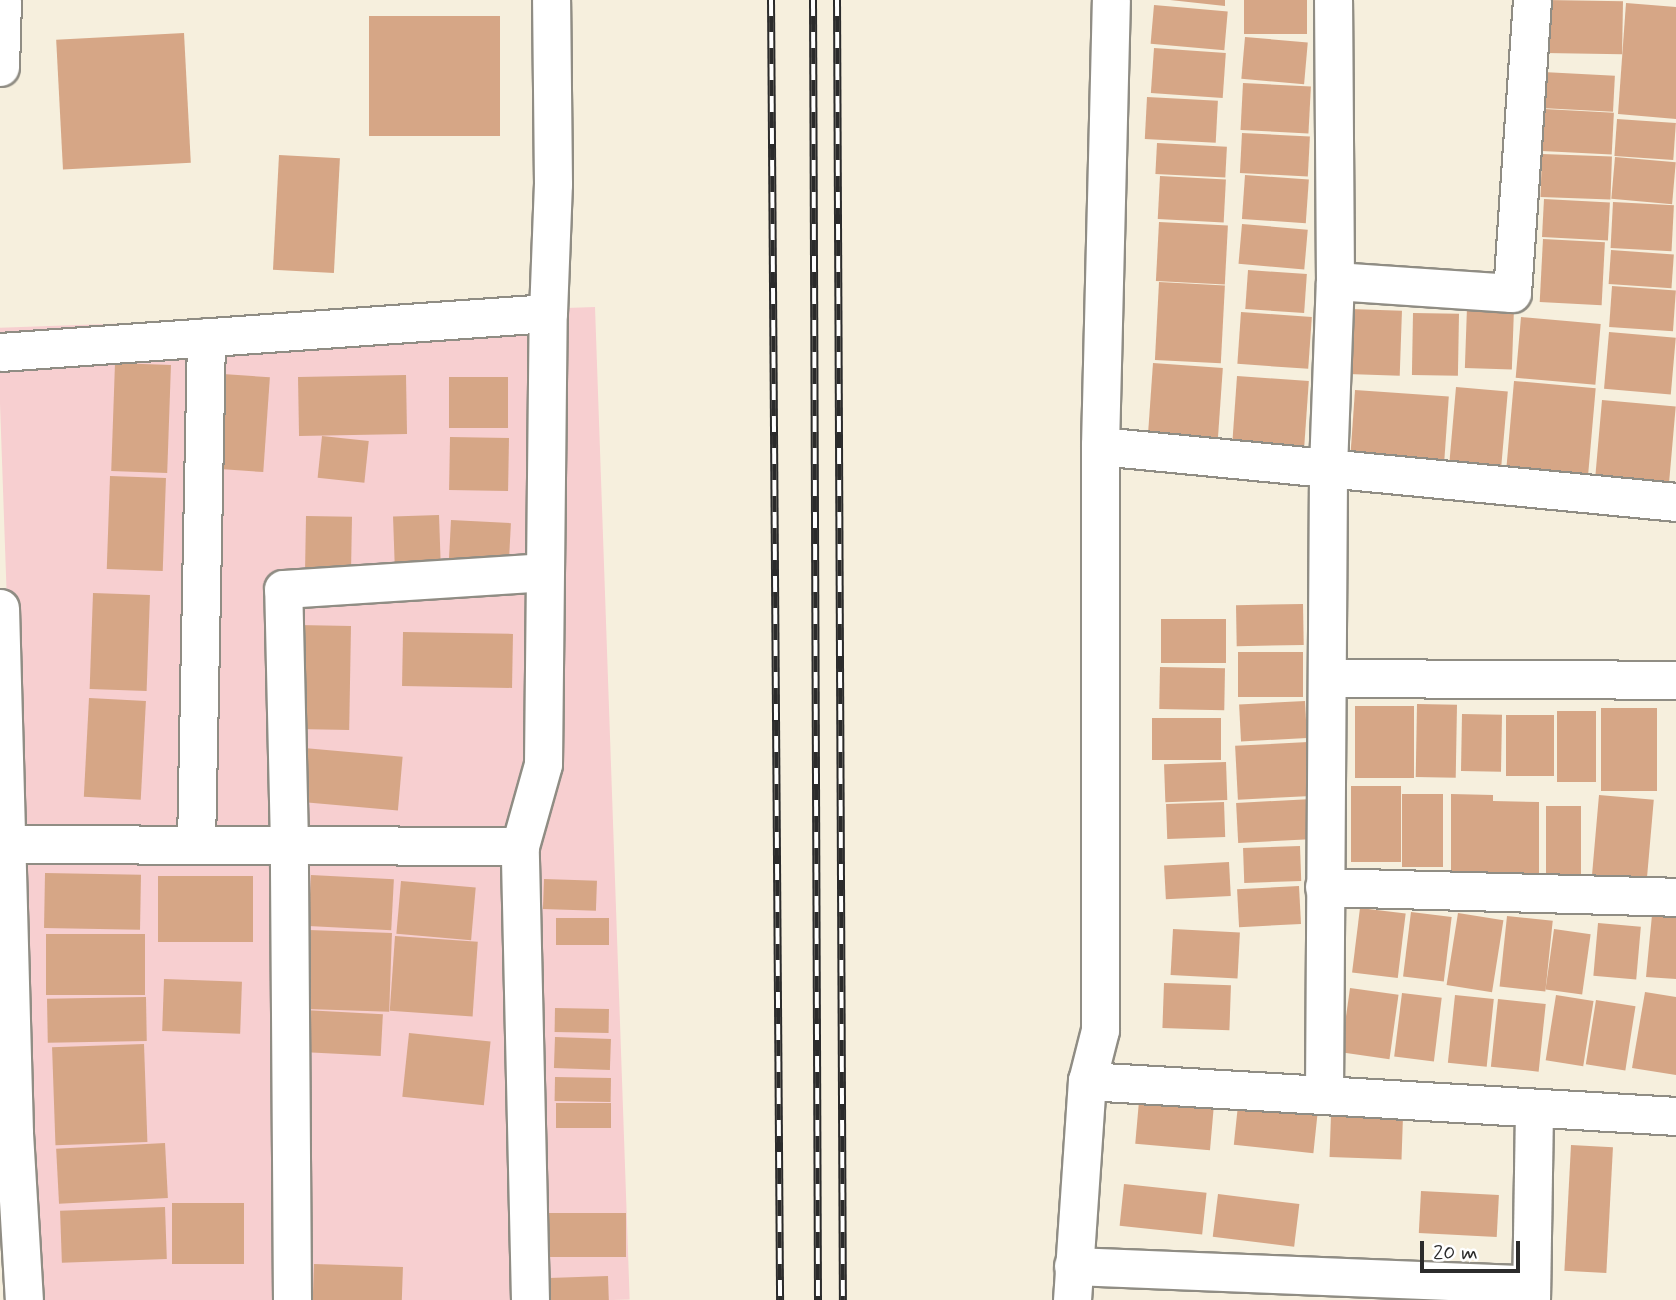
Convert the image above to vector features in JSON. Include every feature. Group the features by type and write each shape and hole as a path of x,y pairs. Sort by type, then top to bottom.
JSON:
{"street":[{"path":"0,67 2,0"},
{"path":"530,1300 520,846 543,764 543,572 553,184 551,0"},
{"path":"1111,0 1100,446 1100,1030 1087,1081 1073,1283 1531,1292 1534,1108"},
{"path":"1324,1094 1328,468 1335,281 1333,0"},
{"path":"1335,281 1512,293 1532,0"},
{"path":"0,352 548,313"},
{"path":"196,844 206,337"},
{"path":"1100,446 1676,502"},
{"path":"292,1300 289,844 283,589 543,572"},
{"path":"0,608 6,844 7,1133 24,1300"},
{"path":"1328,678 1676,680"},
{"path":"6,844 520,846"},
{"path":"1324,887 1676,897"},
{"path":"1087,1081 1676,1116"}],"shaded area":[{"path":"595,307 630,1299 31,1300 0,403 0,328"}],"building":[{"path":"1170,0 1225,0 1225,6"},
{"path":"1244,0 1307,0 1307,34 1244,34"},
{"path":"1546,0 1623,1 1622,54 1545,53"},
{"path":"1626,3 1676,7 1676,119 1618,114"},
{"path":"1154,5 1228,11 1224,50 1151,44"},
{"path":"369,16 500,16 500,136 369,136"},
{"path":"184,33 191,163 63,170 56,40"},
{"path":"1245,37 1308,42 1304,84 1241,79"},
{"path":"1154,48 1226,53 1223,98 1151,93"},
{"path":"1543,72 1615,76 1613,112 1541,108"},
{"path":"1243,83 1311,87 1308,133 1241,130"},
{"path":"1147,97 1218,101 1216,143 1145,139"},
{"path":"1544,109 1614,113 1612,155 1542,151"},
{"path":"1617,119 1676,123 1673,160 1614,156"},
{"path":"1242,133 1310,137 1308,177 1240,173"},
{"path":"1157,143 1227,147 1225,178 1155,174"},
{"path":"1542,154 1612,156 1610,199 1540,197"},
{"path":"279,155 340,158 334,273 273,270"},
{"path":"1615,157 1676,162 1672,204 1611,199"},
{"path":"1245,175 1309,179 1306,223 1242,219"},
{"path":"1160,176 1226,179 1224,222 1158,219"},
{"path":"1544,199 1610,202 1608,240 1542,237"},
{"path":"1613,202 1674,205 1672,251 1611,248"},
{"path":"1159,222 1228,226 1225,285 1156,281"},
{"path":"1242,224 1308,230 1304,270 1239,264"},
{"path":"1543,239 1605,242 1602,305 1540,302"},
{"path":"1611,250 1674,254 1671,288 1609,284"},
{"path":"1248,270 1307,274 1304,313 1245,309"},
{"path":"1159,282 1225,285 1221,363 1155,360"},
{"path":"1612,286 1676,290 1673,331 1609,327"},
{"path":"1467,307 1514,309 1512,370 1465,368"},
{"path":"1350,309 1402,311 1400,376 1348,374"},
{"path":"1241,312 1312,317 1308,369 1237,364"},
{"path":"1413,313 1459,314 1458,376 1412,375"},
{"path":"1521,317 1601,324 1595,385 1516,378"},
{"path":"1609,332 1676,338 1671,395 1604,389"},
{"path":"115,363 171,365 167,473 111,471"},
{"path":"1153,363 1223,368 1218,439 1148,434"},
{"path":"223,374 270,377 263,472 216,469"},
{"path":"406,375 407,434 299,436 298,377"},
{"path":"1237,376 1309,381 1304,453 1232,448"},
{"path":"449,377 508,377 508,428 449,428"},
{"path":"1514,381 1596,388 1588,478 1506,471"},
{"path":"1456,387 1508,392 1501,468 1449,464"},
{"path":"1355,390 1449,397 1444,464 1350,458"},
{"path":"1602,400 1676,406 1669,485 1595,479"},
{"path":"322,436 369,441 364,483 318,478"},
{"path":"450,437 509,438 508,491 449,490"},
{"path":"110,476 166,478 163,571 107,569"},
{"path":"439,515 441,569 395,571 393,517"},
{"path":"306,516 352,517 351,569 305,568"},
{"path":"451,520 511,523 509,568 449,565"},
{"path":"93,593 150,595 147,691 90,689"},
{"path":"1303,604 1304,645 1237,646 1236,605"},
{"path":"1161,619 1226,619 1226,663 1161,663"},
{"path":"298,625 351,626 349,730 296,729"},
{"path":"403,632 513,634 512,688 402,686"},
{"path":"1238,652 1303,652 1303,697 1238,697"},
{"path":"1160,667 1225,668 1224,710 1159,709"},
{"path":"89,698 146,701 141,800 84,797"},
{"path":"1305,701 1307,738 1241,741 1239,704"},
{"path":"1417,704 1457,705 1456,778 1416,777"},
{"path":"1355,706 1414,706 1414,778 1355,778"},
{"path":"1601,708 1657,708 1657,791 1601,791"},
{"path":"1557,711 1596,711 1596,782 1557,782"},
{"path":"1462,714 1502,715 1501,772 1461,771"},
{"path":"1506,715 1554,715 1554,776 1506,776"},
{"path":"1152,718 1221,718 1221,760 1152,760"},
{"path":"1308,742 1311,796 1238,800 1235,746"},
{"path":"304,748 403,757 398,810 299,802"},
{"path":"1226,762 1227,800 1165,802 1164,764"},
{"path":"1351,786 1401,786 1401,862 1351,862"},
{"path":"1402,794 1443,794 1443,867 1402,867"},
{"path":"1451,794 1493,795 1493,801 1539,802 1539,880 1493,879 1493,873 1451,873"},
{"path":"1599,795 1654,800 1647,882 1592,878"},
{"path":"1312,799 1314,839 1238,843 1236,803"},
{"path":"1224,802 1225,837 1167,839 1166,804"},
{"path":"1546,806 1581,806 1581,876 1546,876"},
{"path":"1300,846 1301,881 1244,883 1243,848"},
{"path":"1229,862 1231,896 1166,899 1164,865"},
{"path":"45,873 141,875 140,930 44,928"},
{"path":"311,875 394,879 391,930 308,926"},
{"path":"158,876 253,876 253,942 158,942"},
{"path":"544,879 597,881 596,911 543,909"},
{"path":"401,881 476,888 471,940 396,934"},
{"path":"1299,886 1301,924 1239,927 1237,889"},
{"path":"1360,908 1406,914 1398,978 1352,973"},
{"path":"1411,912 1452,917 1444,982 1403,977"},
{"path":"1458,913 1503,920 1492,992 1447,985"},
{"path":"1652,915 1676,917 1676,979 1646,977"},
{"path":"1507,916 1553,921 1545,991 1500,987"},
{"path":"556,918 609,918 609,945 556,945"},
{"path":"1598,923 1641,927 1636,980 1593,976"},
{"path":"1173,929 1240,933 1238,978 1171,975"},
{"path":"1554,929 1591,934 1582,995 1546,989"},
{"path":"309,930 392,933 389,1012 306,1009"},
{"path":"46,934 145,934 145,995 46,995"},
{"path":"395,936 478,942 473,1017 390,1011"},
{"path":"164,979 242,982 240,1034 162,1031"},
{"path":"1164,983 1231,985 1229,1030 1162,1028"},
{"path":"1350,988 1399,995 1389,1059 1341,1052"},
{"path":"1645,992 1676,997 1676,1075 1632,1068"},
{"path":"1402,993 1442,998 1434,1061 1394,1057"},
{"path":"1455,995 1494,999 1487,1067 1448,1063"},
{"path":"1556,995 1594,1001 1583,1066 1546,1060"},
{"path":"146,997 147,1041 48,1043 47,999"},
{"path":"1498,999 1546,1004 1539,1072 1491,1067"},
{"path":"1596,1000 1636,1006 1625,1070 1586,1064"},
{"path":"555,1008 609,1009 609,1033 555,1032"},
{"path":"304,1010 383,1014 381,1056 302,1052"},
{"path":"409,1033 491,1042 484,1105 402,1097"},
{"path":"555,1037 611,1039 610,1070 554,1068"},
{"path":"144,1044 147,1142 55,1145 52,1047"},
{"path":"555,1077 611,1078 611,1102 555,1101"},
{"path":"1139,1101 1214,1108 1210,1150 1135,1144"},
{"path":"556,1103 611,1103 611,1128 556,1128"},
{"path":"1238,1105 1318,1113 1313,1153 1234,1145"},
{"path":"1331,1115 1403,1118 1401,1159 1330,1157"},
{"path":"165,1143 168,1198 59,1204 56,1149"},
{"path":"1571,1145 1613,1147 1606,1273 1564,1271"},
{"path":"1124,1184 1207,1193 1202,1234 1120,1226"},
{"path":"1421,1191 1499,1195 1497,1237 1419,1233"},
{"path":"1218,1194 1299,1204 1294,1247 1213,1237"},
{"path":"172,1203 244,1203 244,1264 172,1264"},
{"path":"165,1207 167,1259 62,1263 60,1211"},
{"path":"549,1213 626,1213 626,1257 549,1257"},
{"path":"314,1264 403,1267 402,1300 313,1300"},
{"path":"608,1276 609,1300 550,1300 549,1278"}],"railway":[{"path":"771,0 780,1300"},
{"path":"813,0 818,1300"},
{"path":"837,0 843,1300"}]}
